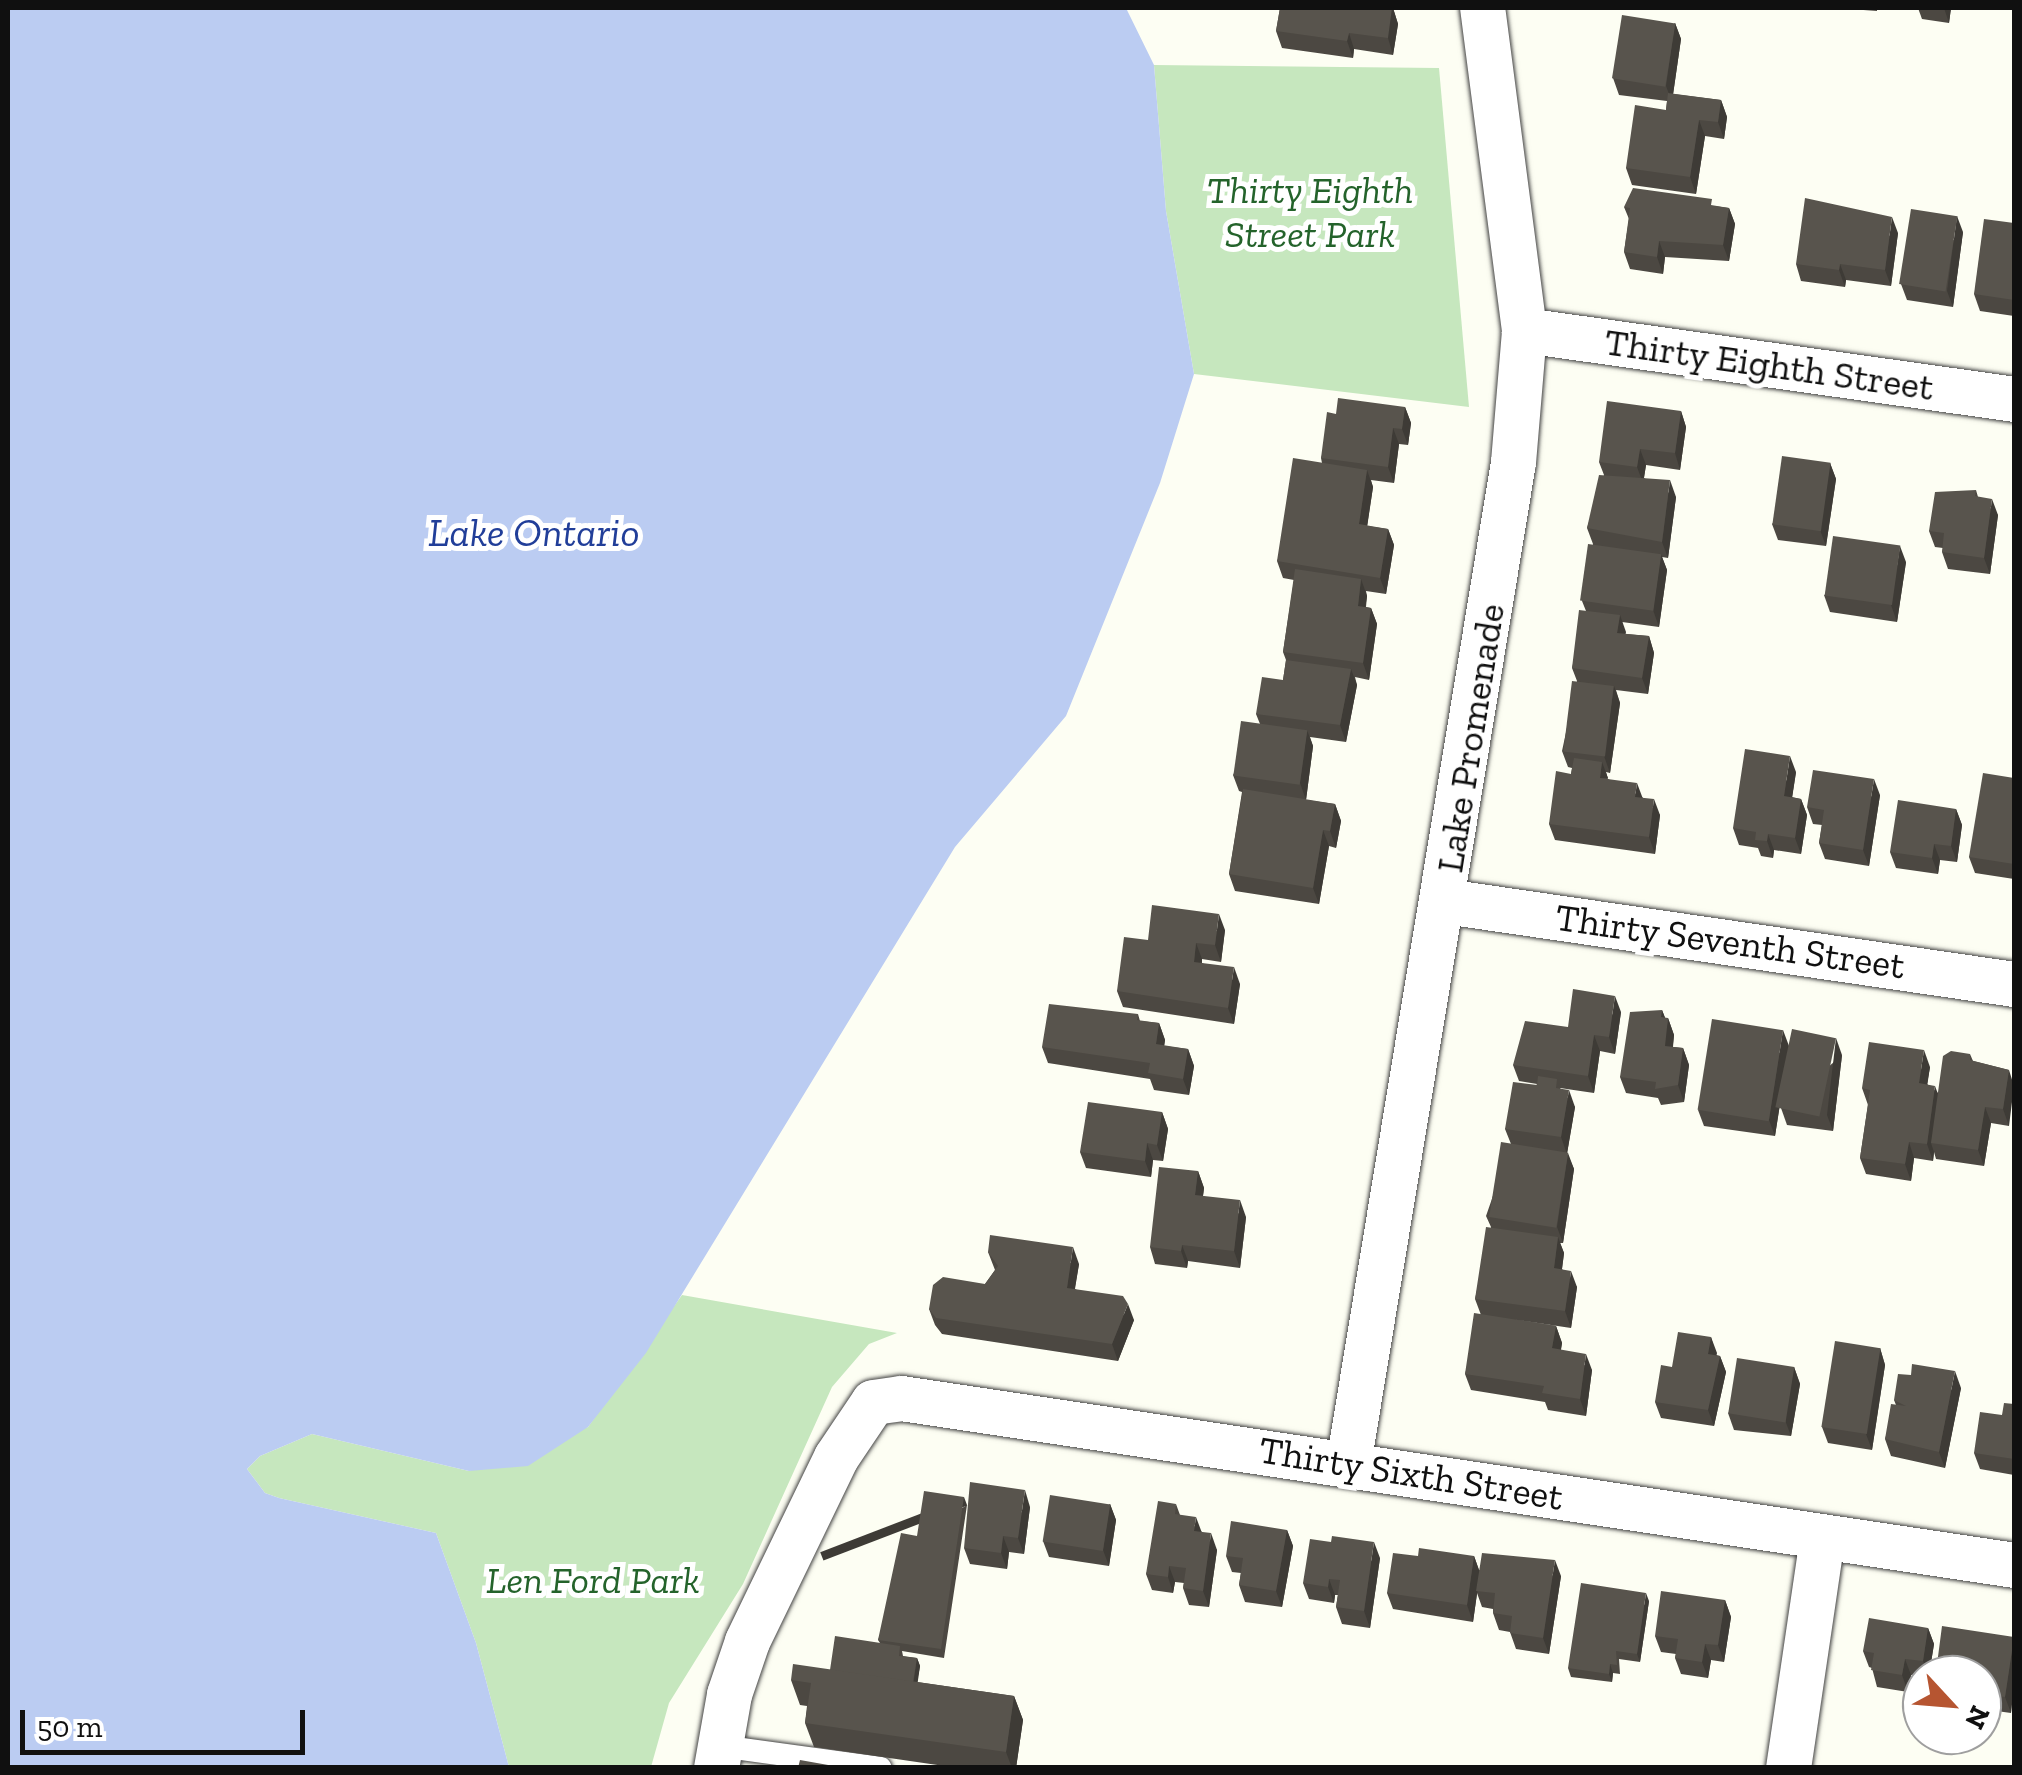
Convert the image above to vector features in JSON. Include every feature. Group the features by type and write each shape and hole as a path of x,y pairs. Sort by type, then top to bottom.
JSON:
{"street":[{"name":"Lake Promenade","path":"1348,1464 1445,901 1513,462 1524,330 1482,8"},
{"name":"Thirty Eighth Street","path":"1524,330 2014,399"},
{"name":"Thirty Seventh Street","path":"1445,901 2014,984"},
{"name":"Thirty Sixth Street","path":"718,1757 747,1640 836,1457 874,1402 901,1398 2014,1565"},
{"path":"1788,1768 1822,1537"}],"lane":[{"path":"718,1757 880,1768"}],"green space":[{"name":"Thirty Eighth Street Park","path":"1154,65 1439,68 1469,407 1194,374 1166,211"},
{"name":"Len Ford Park","path":"682,1295 897,1333 869,1344 832,1387 743,1584 669,1703 651,1767 509,1767 476,1643 436,1533 279,1498 265,1493 247,1469 260,1456 312,1434 469,1471 588,1427"}],"water":[{"name":"Lake Ontario","path":"8,8 1126,8 1154,65 1166,211 1194,374 1160,483 1066,716 955,847 646,1353 588,1427 528,1466 469,1471 312,1434 260,1456 247,1469 265,1493 279,1498 436,1533 476,1643 509,1767 8,1767"}],"building":[{"path":"1280,8 1392,8 1388,38 1349,33 1347,41 1276,31"},
{"path":"1622,15 1675,23 1665,87 1612,78"},
{"path":"1668,93 1721,100 1718,122 1699,120 1690,177 1626,168 1635,105 1666,110"},
{"path":"1633,188 1712,199 1711,205 1729,208 1723,245 1659,241 1657,257 1624,252 1630,208 1624,207"},
{"path":"1805,198 1892,217 1885,270 1840,264 1839,270 1796,264"},
{"path":"1911,209 1957,216 1946,291 1899,284"},
{"path":"1984,219 2014,223 2014,300 1974,294"},
{"path":"1338,398 1405,407 1402,429 1393,428 1388,467 1321,458 1327,412 1336,414"},
{"path":"1607,401 1681,411 1675,453 1640,449 1637,467 1599,462"},
{"path":"1782,456 1831,463 1821,531 1772,524"},
{"path":"1293,458 1367,470 1359,524 1388,529 1380,578 1277,561"},
{"path":"1599,475 1670,480 1662,542 1587,528"},
{"path":"1976,490 1975,496 1992,499 1984,558 1942,552 1944,533 1929,531 1935,492"},
{"path":"1833,536 1900,545 1892,605 1825,595"},
{"path":"1588,544 1661,554 1653,611 1580,600"},
{"path":"1295,569 1361,579 1358,606 1371,608 1363,663 1283,652"},
{"path":"1579,610 1620,615 1617,633 1649,636 1642,678 1572,668"},
{"path":"1286,660 1351,669 1340,725 1256,714 1262,677 1283,680"},
{"path":"1572,681 1614,686 1605,757 1563,751"},
{"path":"1241,721 1307,730 1300,785 1233,775"},
{"path":"1745,749 1790,756 1784,796 1801,799 1795,838 1768,834 1767,841 1755,840 1756,832 1733,828"},
{"path":"1574,758 1602,762 1600,778 1637,783 1635,797 1654,799 1649,837 1549,824 1556,771 1571,774"},
{"path":"1813,770 1874,779 1863,850 1819,843 1824,810 1807,807"},
{"path":"1983,773 2014,778 2014,864 1969,857"},
{"path":"1243,789 1335,804 1330,831 1323,830 1313,888 1229,874"},
{"path":"1898,800 1956,809 1951,846 1934,844 1932,858 1890,852"},
{"path":"1152,905 1219,914 1215,945 1196,943 1194,962 1234,967 1228,1008 1117,991 1124,937 1148,940"},
{"path":"1573,989 1615,996 1609,1037 1594,1035 1588,1076 1513,1065 1525,1021 1568,1027"},
{"path":"1049,1004 1138,1014 1137,1020 1159,1023 1156,1044 1188,1049 1183,1079 1148,1073 1150,1063 1042,1047"},
{"path":"1662,1010 1661,1017 1668,1018 1665,1046 1683,1048 1678,1085 1655,1089 1656,1082 1620,1077 1630,1012"},
{"path":"1712,1019 1783,1030 1769,1121 1698,1110"},
{"path":"1792,1029 1836,1038 1819,1117 1775,1107"},
{"path":"1869,1042 1924,1050 1919,1083 1935,1086 1927,1144 1909,1142 1905,1164 1860,1158 1870,1090 1862,1088"},
{"path":"1951,1051 1970,1054 1970,1060 2009,1070 2003,1109 1985,1107 1978,1150 1931,1143 1943,1056"},
{"path":"1538,1076 1557,1079 1556,1088 1569,1090 1561,1137 1505,1129 1513,1082 1537,1085"},
{"path":"1088,1102 1162,1112 1157,1145 1147,1143 1145,1161 1080,1152"},
{"path":"1501,1142 1568,1153 1556,1228 1489,1217"},
{"path":"1159,1167 1198,1171 1195,1195 1240,1200 1234,1251 1182,1245 1181,1251 1150,1247"},
{"path":"1486,1227 1558,1237 1554,1268 1571,1271 1565,1311 1475,1299"},
{"path":"990,1235 1073,1247 1067,1288 1123,1296 1128,1304 1112,1344 936,1318 929,1309 933,1285 943,1277 985,1284 998,1266 988,1252"},
{"path":"1474,1313 1556,1326 1552,1348 1586,1354 1580,1399 1542,1393 1544,1386 1465,1374"},
{"path":"1678,1332 1711,1337 1708,1354 1720,1356 1708,1410 1655,1402 1661,1365 1672,1367"},
{"path":"1835,1341 1880,1348 1867,1434 1821,1427"},
{"path":"1737,1358 1794,1367 1786,1422 1728,1413"},
{"path":"1912,1364 1955,1371 1939,1452 1885,1439 1891,1404 1906,1406 1894,1400 1898,1374 1911,1375"},
{"path":"2004,1403 2014,1404 2014,1459 1974,1453 1980,1412 2002,1415"},
{"path":"970,1482 1025,1490 1018,1538 1003,1536 1001,1553 964,1548"},
{"path":"924,1491 964,1497 941,1649 878,1640 901,1533 917,1536"},
{"path":"1050,1495 1110,1505 1103,1551 1043,1541"},
{"path":"1158,1501 1176,1504 1175,1514 1196,1517 1194,1531 1211,1533 1203,1591 1183,1588 1186,1568 1169,1566 1168,1577 1146,1574"},
{"path":"1231,1521 1287,1530 1276,1591 1239,1585 1243,1558 1226,1556"},
{"path":"1332,1536 1374,1542 1364,1611 1336,1607 1340,1580 1329,1579 1328,1587 1303,1583 1310,1539 1331,1542"},
{"path":"1419,1548 1474,1556 1467,1605 1387,1593 1393,1553 1418,1556"},
{"path":"1482,1553 1555,1560 1543,1638 1510,1633 1512,1616 1493,1613 1495,1593 1476,1591"},
{"path":"1581,1583 1646,1593 1637,1654 1616,1651 1617,1665 1610,1664 1609,1674 1568,1668"},
{"path":"1661,1591 1725,1600 1718,1645 1705,1644 1702,1662 1675,1658 1678,1639 1655,1636"},
{"path":"1869,1618 1928,1628 1924,1655 1902,1655 1902,1675 1871,1670 1874,1653 1863,1651"},
{"path":"1942,1626 2014,1637 2005,1697 2002,1655 1938,1655"},
{"path":"835,1636 900,1646 899,1656 917,1658 913,1682 830,1670"},
{"path":"793,1664 1014,1696 1006,1752 805,1723 811,1683 791,1680"},
{"path":"800,1760 845,1768 798,1768"}]}
